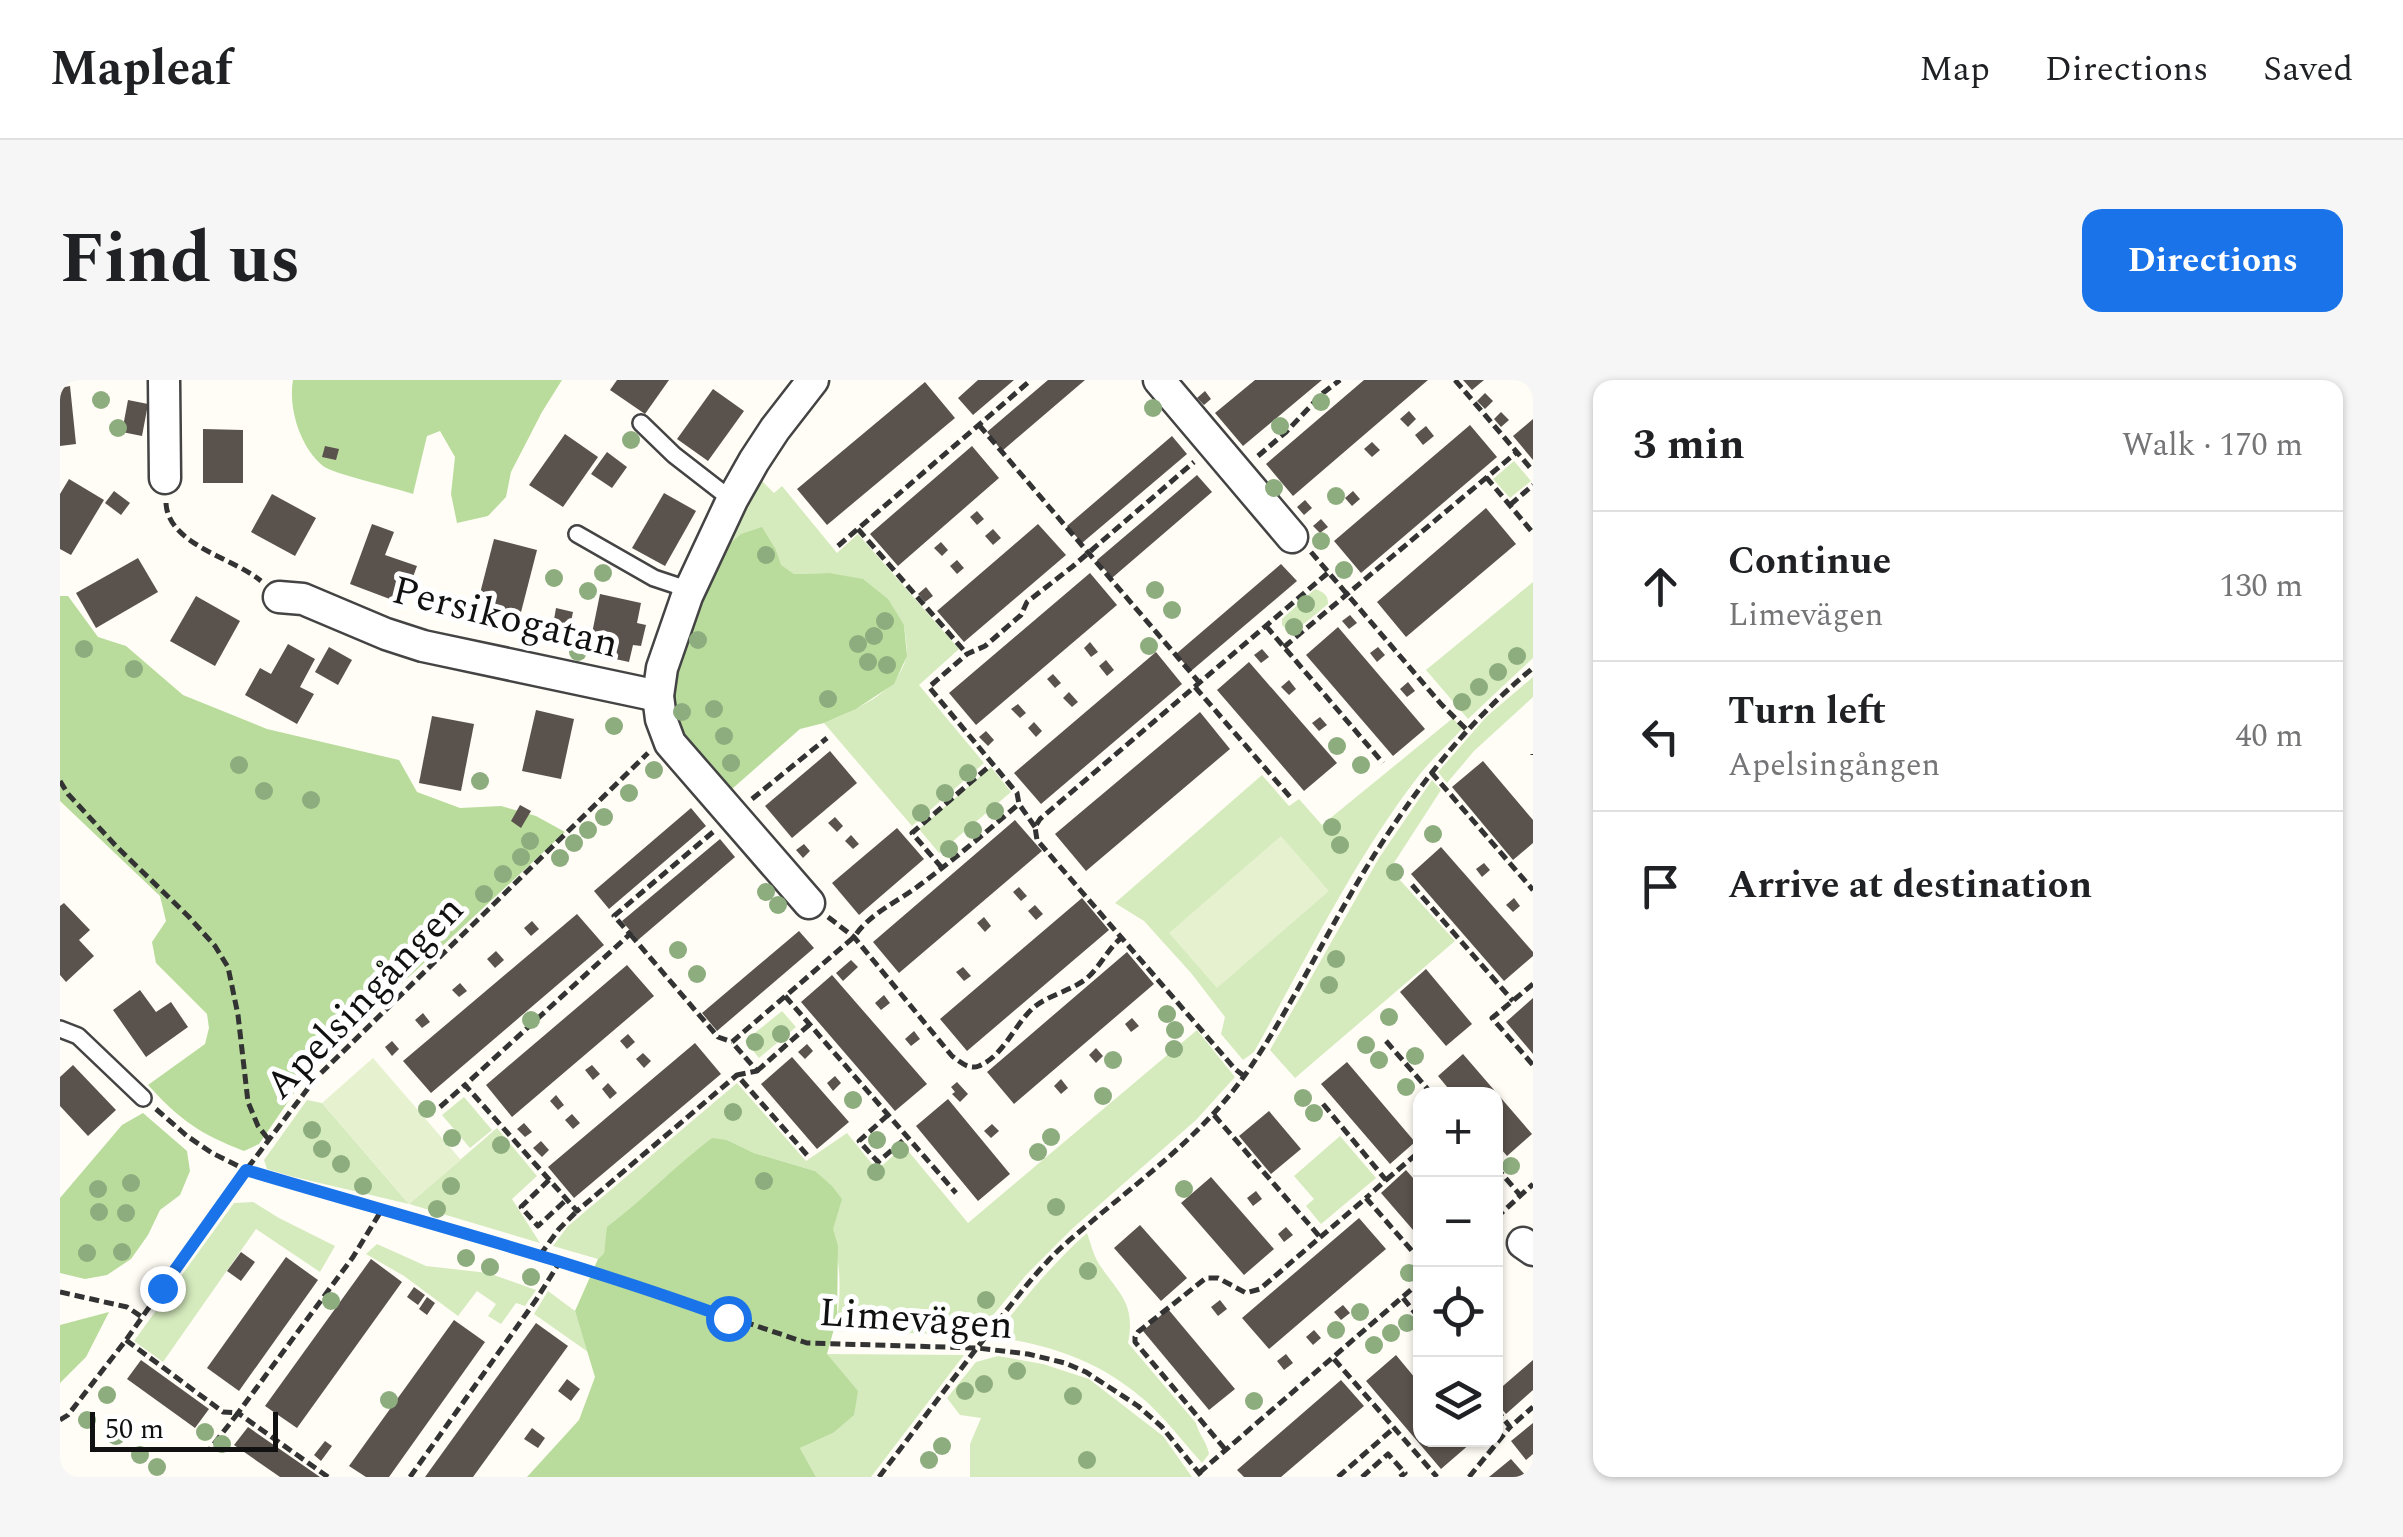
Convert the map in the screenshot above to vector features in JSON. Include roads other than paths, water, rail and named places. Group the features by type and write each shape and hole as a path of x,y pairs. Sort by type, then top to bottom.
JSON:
{"street":[{"path":"164,380 165,478"},
{"name":"Persikogatan","path":"810,903 670,743 658,696 662,668 690,590 732,500 775,429 813,380"},
{"path":"1159,380 1292,537"},
{"name":"Persikogatan","path":"279,596 304,599 424,646 658,696"}],"lane":[{"path":"641,424 732,500"},
{"path":"578,534 654,578 690,590"},
{"path":"60,1030 78,1036 143,1098"}]}
